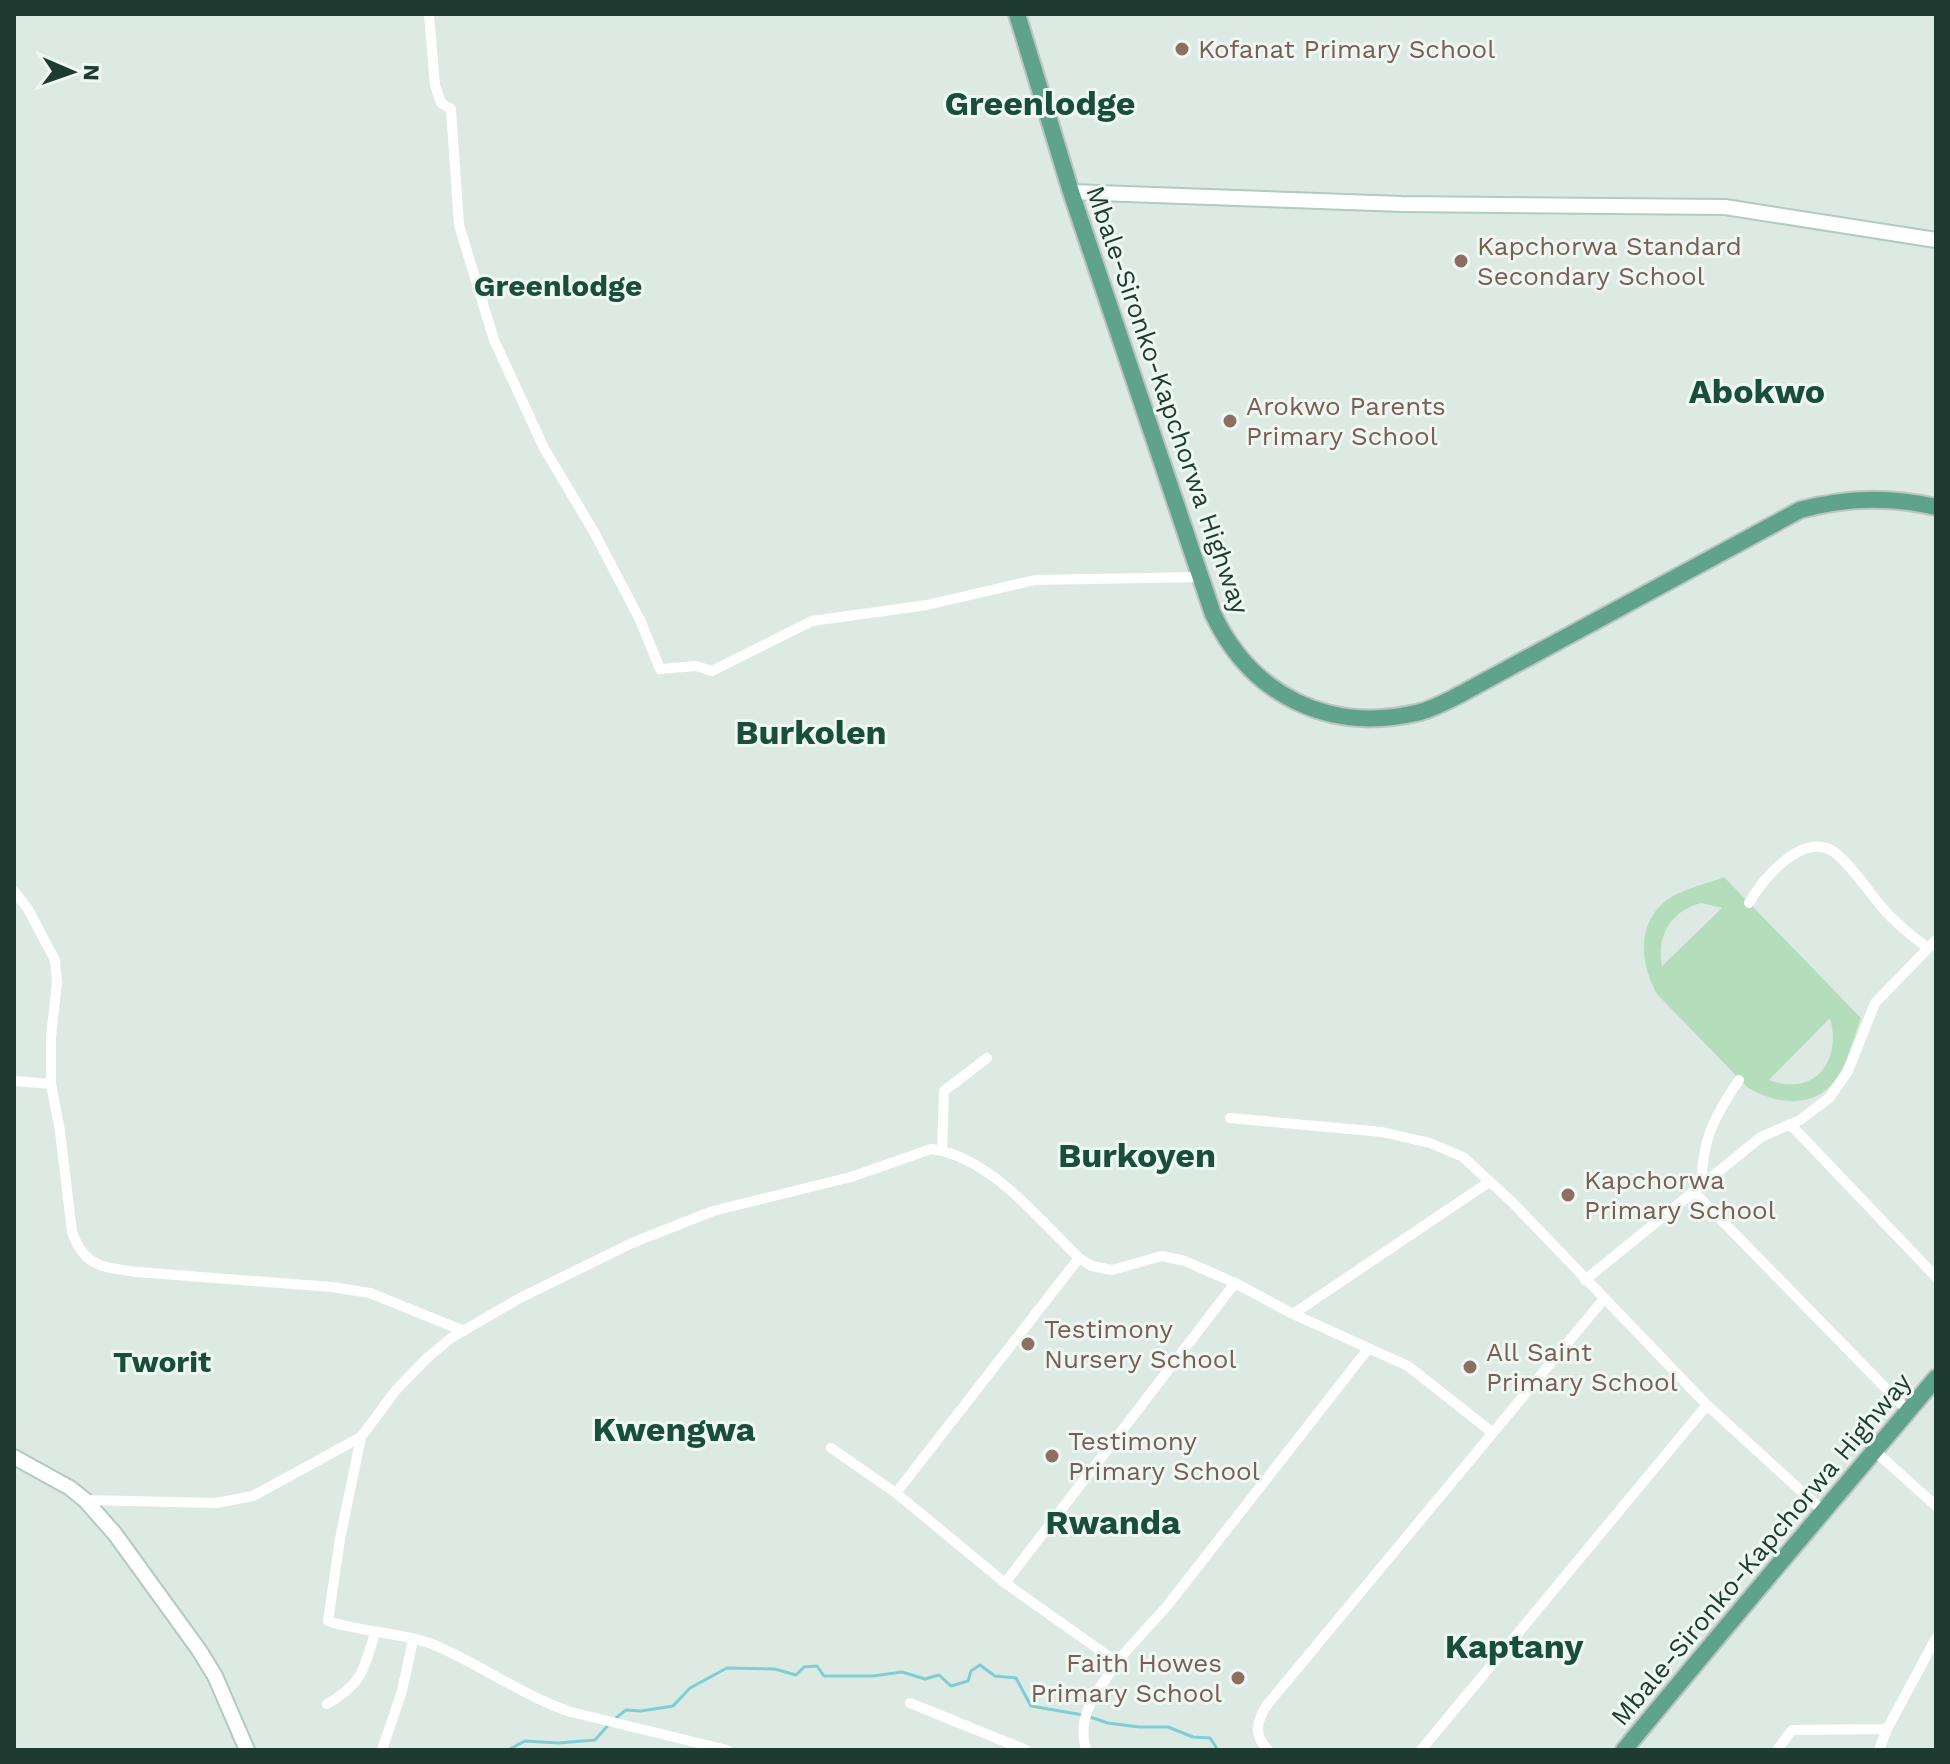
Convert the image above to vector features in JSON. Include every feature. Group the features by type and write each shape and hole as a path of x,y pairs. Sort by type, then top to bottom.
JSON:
{"main road":[{"name":"Mbale-Sironko-Kapchorwa Highway","path":"1017,14 1071,192 1213,614 1225,639 1254,675 1276,692 1310,708 1348,717 1381,719 1419,713 1461,694 1800,510 1830,501 1857,499 1909,501 1936,507"},
{"name":"Mbale-Sironko-Kapchorwa Highway","path":"1624,1750 1765,1583 1822,1510 1876,1452 1936,1378"}],"street":[{"path":"429,14 435,85 441,103 451,109 459,225 494,340 544,448 594,532 640,620 660,669 696,666 712,671 812,621 927,605 1035,580 1201,577"},
{"path":"1071,192 1459,206 1725,207 1936,240"},
{"path":"1585,1280 1761,1137 1811,1113 1838,1088 1875,1003 1932,944 1902,930 1832,850 1813,846 1795,852 1758,886 1749,903"},
{"path":"14,891 28,909 55,960 57,982 51,1037 51,1084 72,1232 77,1247 93,1263 137,1272 332,1287 370,1293 464,1331"},
{"path":"942,1150 944,1091 987,1058"},
{"path":"1739,1080 1711,1124 1701,1158 1698,1188 1908,1411"},
{"path":"14,1081 51,1084"},
{"path":"1230,1118 1382,1132 1430,1143 1463,1157 1707,1405 1822,1510"},
{"path":"1790,1124 1936,1277"},
{"path":"85,1500 216,1503 253,1496 361,1437 396,1390 427,1358 464,1331 520,1298 632,1243 713,1211 851,1177 924,1150 942,1150 997,1179 1079,1258 1097,1268 1112,1270 1151,1257 1174,1257 1235,1283 1417,1372 1493,1433"},
{"path":"1293,1314 1489,1182"},
{"path":"896,1493 1079,1258"},
{"path":"1005,1583 1235,1283"},
{"path":"1268,1750 1256,1732 1267,1705 1603,1300"},
{"path":"1086,1750 1084,1721 1091,1700 1121,1658 1167,1606 1368,1349"},
{"path":"1421,1750 1707,1405"},
{"path":"361,1437 340,1539 328,1621 429,1643 553,1706 727,1750"},
{"path":"831,1448 896,1493 1005,1583 1111,1658 1121,1658"},
{"path":"1876,1452 1936,1506"},
{"path":"14,1457 55,1478 85,1500 115,1534 194,1641 215,1676 247,1750"},
{"path":"327,1704 349,1691 363,1673 375,1633"},
{"path":"1879,1750 1936,1638"},
{"path":"382,1750 402,1691 413,1640"},
{"path":"910,1703 1026,1750"},
{"path":"1777,1750 1792,1730 1887,1729"}],"green space":[{"path":"1724,877 1861,1018 1838,1076 1815,1097 1781,1100 1748,1088 1657,994 1652,983 1644,949 1647,926 1652,916 1666,900","holes":["1701,903 1722,908 1662,966 1661,945 1668,926 1681,912","1830,1018 1832,1048 1821,1072 1800,1084 1769,1080"]}],"waterway":[{"path":"616,1718 626,1710 673,1706 690,1688 727,1668 775,1669 796,1675 804,1667 817,1666 824,1676 873,1676 902,1672 925,1679 939,1675 951,1686 968,1681 971,1671 980,1665 995,1676 1016,1678 1031,1706 1083,1715"},
{"path":"1090,1717 1139,1727 1168,1727 1193,1737 1210,1738 1218,1750"},
{"path":"508,1750 525,1741 558,1743 595,1740 610,1723"}],"place":[{"name":"Kofanat Primary School","path":"1182,49"},
{"name":"Kapchorwa Standard Secondary School","path":"1461,261"},
{"name":"Arokwo Parents Primary School","path":"1230,421"},
{"name":"Kapchorwa Primary School","path":"1568,1195"},
{"name":"Testimony Nursery School","path":"1028,1344"},
{"name":"All Saint Primary School","path":"1470,1367"},
{"name":"Testimony Primary School","path":"1052,1456"},
{"name":"Faith Howes Primary School","path":"1238,1678"}],"district":[{"name":"Greenlodge","path":"1040,103"},
{"name":"Greenlodge","path":"558,286"},
{"name":"Abokwo","path":"1757,391"},
{"name":"Burkolen","path":"811,732"},
{"name":"Burkoyen","path":"1137,1155"},
{"name":"Tworit","path":"162,1362"},
{"name":"Kwengwa","path":"674,1429"},
{"name":"Rwanda","path":"1113,1522"},
{"name":"Kaptany","path":"1514,1646"}]}
